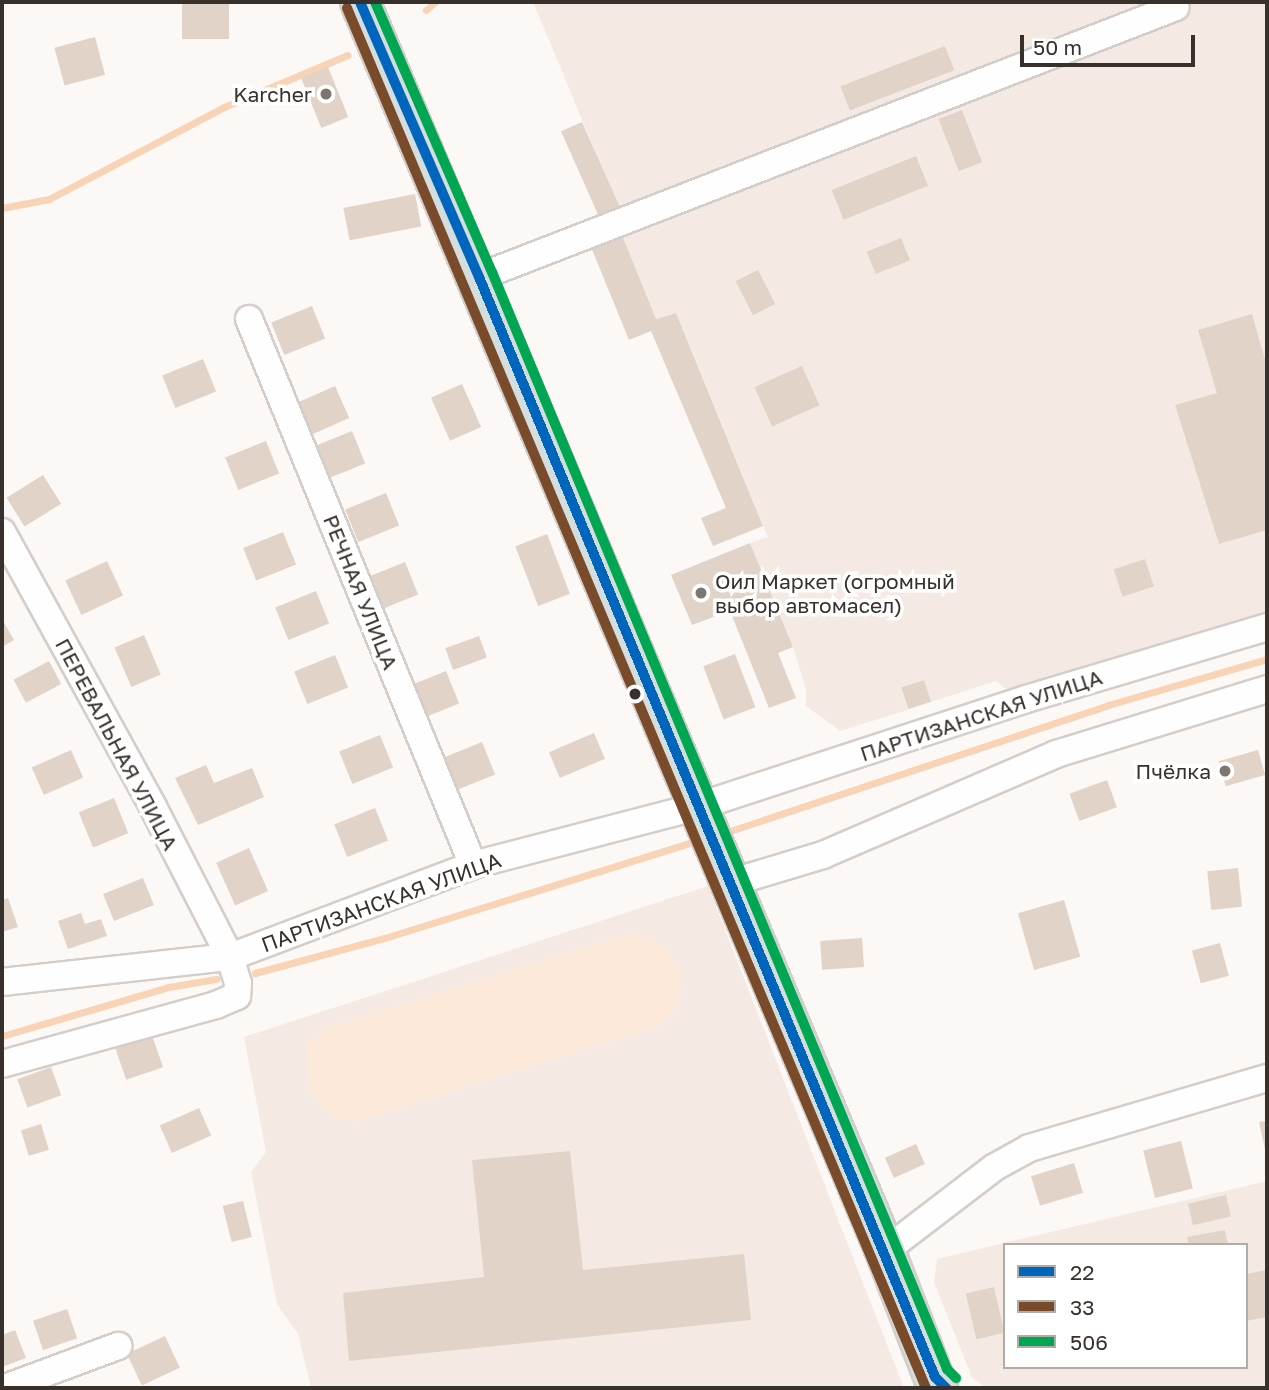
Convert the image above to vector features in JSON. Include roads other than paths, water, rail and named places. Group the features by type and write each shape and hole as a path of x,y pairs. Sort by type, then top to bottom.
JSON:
{"highway":[{"path":"360,2 479,277 699,814 885,1251 939,1385"}],"street":[{"path":"479,277 1176,6"},
{"name":"РЕЧНАЯ УЛИЦА","path":"249,319 473,865"},
{"name":"ПЕРЕВАЛЬНАЯ УЛИЦА","path":"2,532 230,957"},
{"name":"ПАРТИЗАНСКАЯ УЛИЦА","path":"2,982 230,957 473,865 699,814 1026,699 1267,626"},
{"path":"726,876 822,855 1056,754 1267,689"},
{"path":"2,1065 237,996 230,957"},
{"path":"885,1251 995,1167 1029,1148 1267,1078"},
{"path":"5,1388 118,1346"}],"waterway":[{"path":"426,10 435,2"},
{"path":"2,208 49,199 224,107 348,55"},
{"path":"721,834 1108,705 1267,659"},
{"path":"255,973 391,936 700,840"},
{"path":"2,1036 169,987 216,979"}],"place":[{"name":"Karcher","path":"326,94"},
{"name":"Оил Маркет (огромный выбор автомасел)","path":"701,593"},
{"name":"Пчёлка","path":"1225,771"}]}
